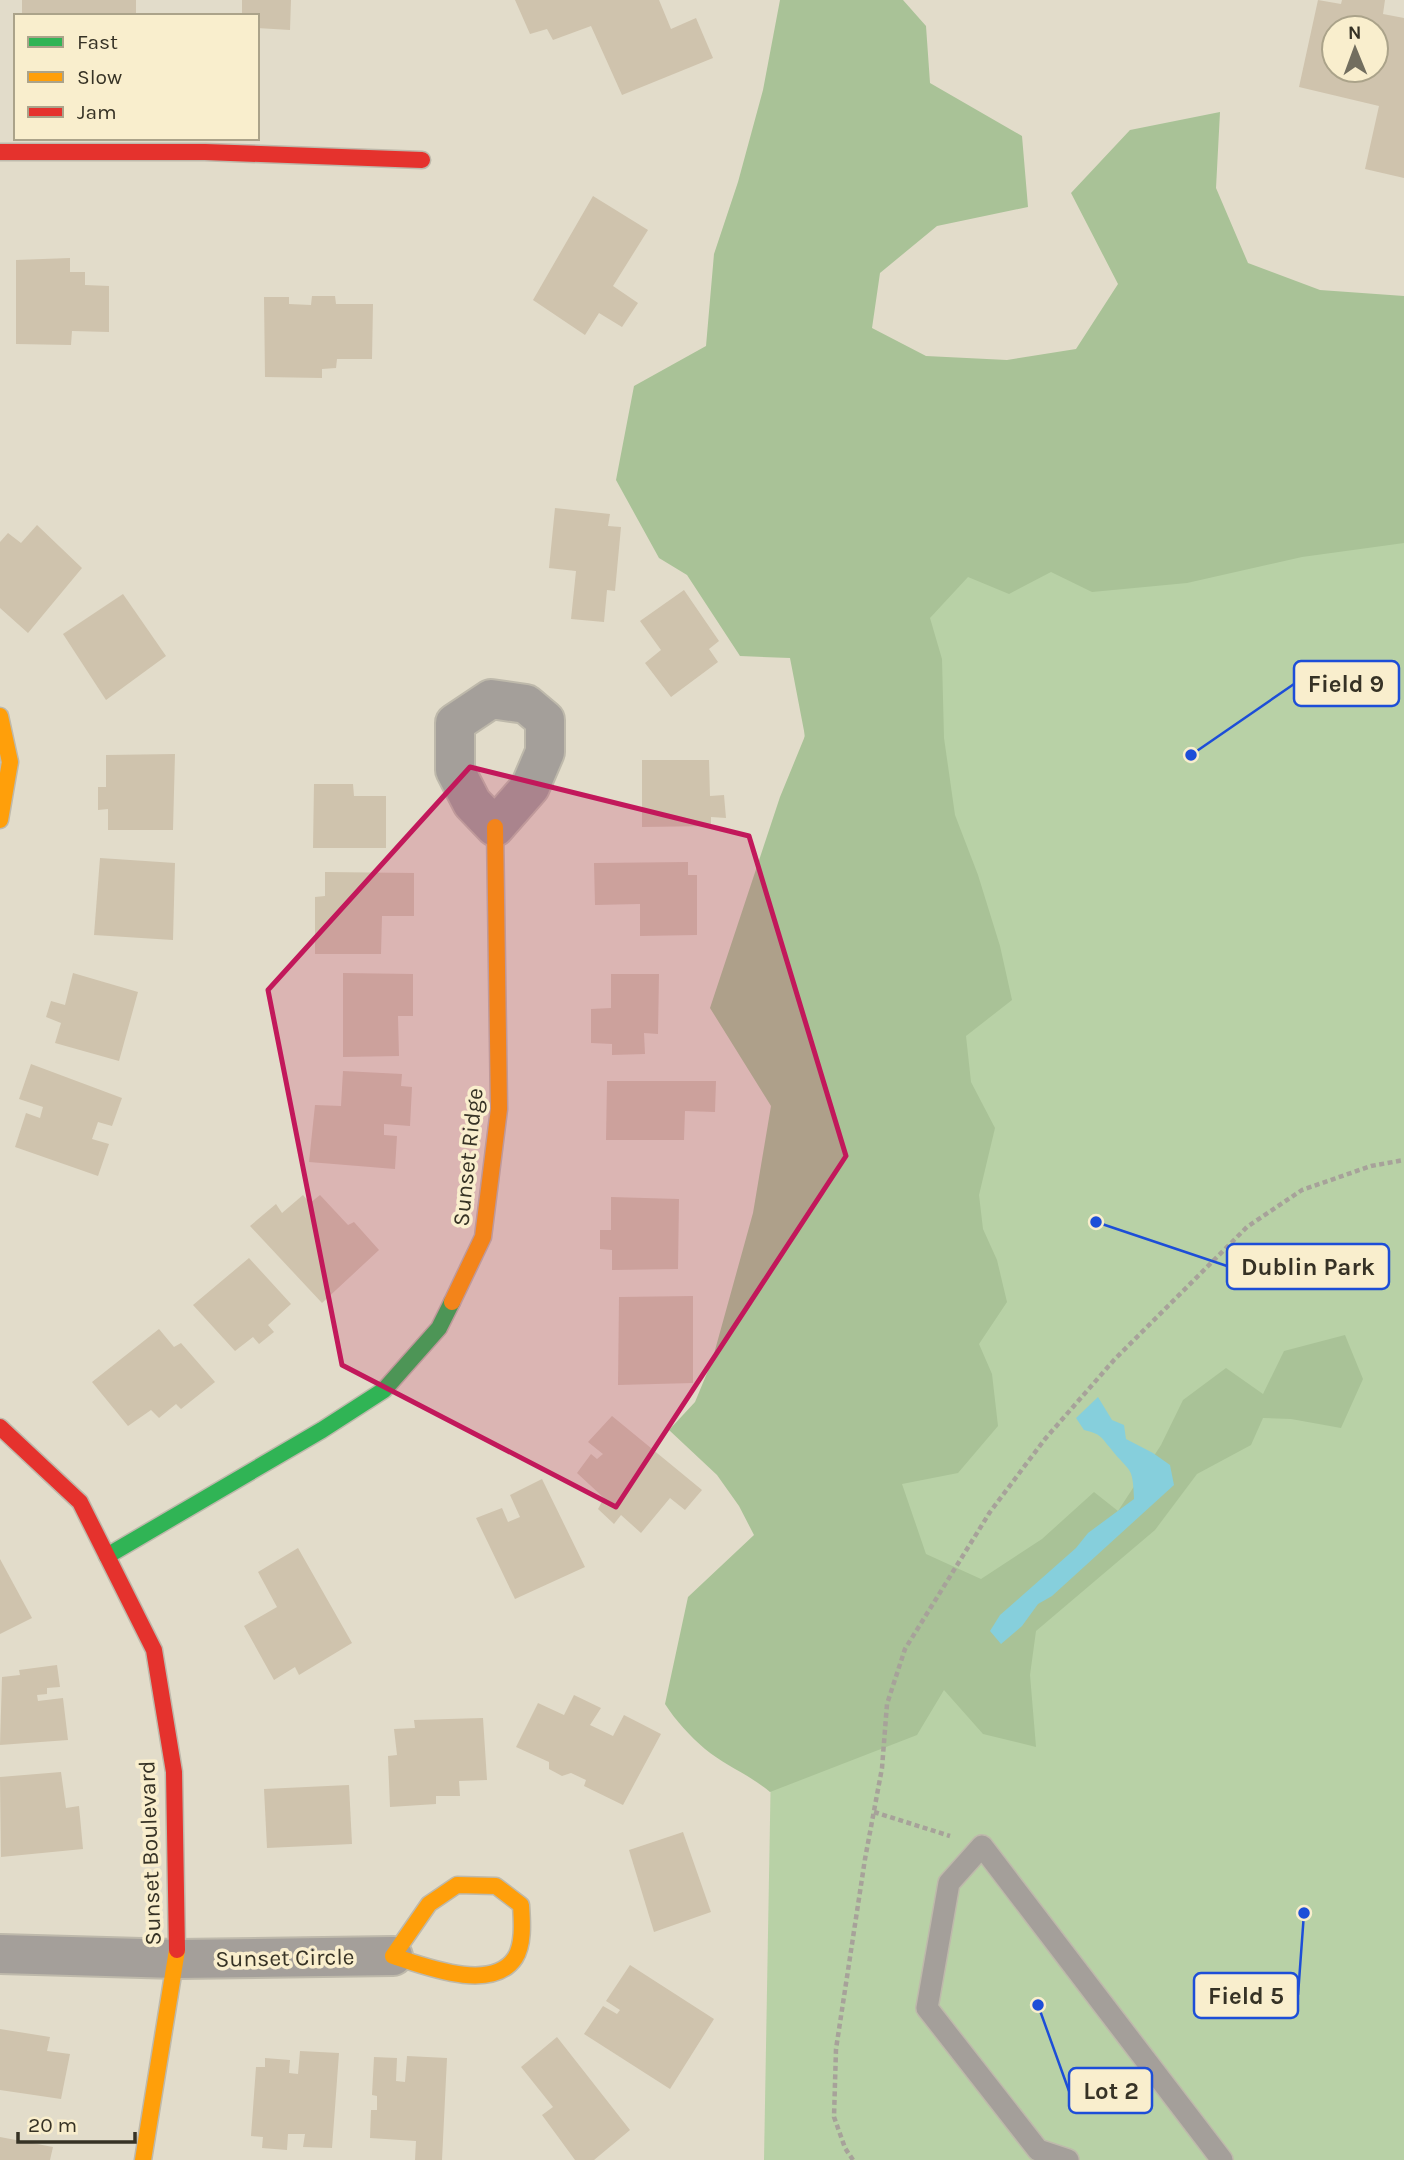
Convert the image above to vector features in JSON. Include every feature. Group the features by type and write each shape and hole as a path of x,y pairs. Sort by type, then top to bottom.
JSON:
{"street":[{"path":"0,152 205,152 422,160"},
{"path":"0,716 10,762 0,820"},
{"name":"Sunset Ridge","path":"107,1556 322,1430 384,1390 439,1328 483,1237 499,1109 495,827"},
{"name":"Sunset Boulevard","path":"0,1427 80,1502 154,1650 174,1772 177,1959 144,2160"},
{"path":"457,1885 496,1886 521,1905 522,1925 514,1959 499,1972 476,1977 393,1956 429,1904 457,1885"},
{"name":"Sunset Circle","path":"0,1954 177,1959 393,1956"}],"lane":[{"path":"1068,2160 1038,2150 927,2008 949,1883 982,1846 1222,2160"}],"path":[{"path":"853,2160 845,2148 834,2118 836,2049 882,1768 887,1704 905,1649 990,1512 1045,1439 1114,1360 1247,1227 1302,1190 1371,1166 1404,1160"},
{"path":"874,1812 982,1846"}],"highlighted area":[{"path":"470,767 749,836 846,1156 616,1507 342,1365 268,990"}],"green space":[{"path":"780,0 903,0 926,26 930,83 1022,136 1028,207 937,226 880,273 872,328 926,356 1007,360 1076,349 1118,284 1071,193 1130,130 1220,112 1216,188 1248,263 1320,290 1404,296 1404,543 1302,557 1187,583 1092,592 1051,572 1009,594 968,577 930,618 942,659 944,738 955,815 978,875 1000,946 1012,1000 966,1036 971,1082 995,1128 979,1195 983,1229 997,1260 1007,1302 979,1344 992,1374 998,1426 958,1473 902,1484 926,1554 981,1579 1042,1539 1094,1492 1118,1511 1161,1445 1183,1400 1226,1368 1263,1394 1284,1351 1345,1335 1363,1379 1341,1428 1291,1419 1263,1418 1251,1445 1197,1474 1155,1530 1036,1631 1030,1675 1036,1747 983,1734 944,1690 917,1735 770,1792 705,1749 665,1704 688,1597 754,1535 739,1506 717,1475 669,1430 695,1402 712,1361 753,1213 771,1106 710,1008 780,797 805,736 790,658 740,656 687,575 659,558 616,480 634,386 706,346 714,254 738,182 763,90"},
{"path":"814,453 1404,455 1404,2160 764,2160 772,1707"}],"water":[{"path":"1098,1397 1112,1420 1124,1425 1126,1439 1170,1465 1174,1485 1052,1596 1038,1604 1022,1626 1001,1644 990,1631 1000,1615 1076,1548 1088,1533 1134,1499 1133,1480 1129,1470 1103,1439 1084,1430 1076,1418"}],"building":[{"path":"22,0 136,0 136,14 22,14"},
{"path":"242,0 291,0 290,30 259,28 259,14 242,14"},
{"path":"515,0 659,0 671,29 696,18 713,58 622,95 591,26 553,40 547,29 530,34"},
{"path":"1318,0 1341,4 1342,0 1385,0 1383,14 1320,14 1320,84 1390,84 1390,15 1404,18 1404,178 1365,169 1379,106 1299,87"},
{"path":"593,196 648,230 613,286 638,303 622,327 599,313 585,335 533,300"},
{"path":"70,258 70,272 85,272 85,285 109,286 109,332 72,331 71,345 16,344 16,260"},
{"path":"312,296 335,296 336,304 373,304 372,359 337,359 336,368 322,369 322,378 265,377 264,297 289,297 289,304 311,305"},
{"path":"555,508 610,514 608,526 621,527 615,591 607,590 604,622 571,619 576,571 549,568"},
{"path":"37,525 82,568 28,633 0,608 0,542 8,533 21,543"},
{"path":"684,590 719,641 709,649 718,662 671,697 645,663 661,650 640,621"},
{"path":"123,594 166,656 106,700 63,634"},
{"path":"175,754 173,830 108,830 108,809 98,810 98,787 106,787 106,755"},
{"path":"642,760 709,760 710,796 724,795 726,818 711,817 711,826 642,827"},
{"path":"314,784 353,784 354,796 386,796 386,848 313,848"},
{"path":"100,858 175,863 173,940 94,935"},
{"path":"688,862 688,875 697,875 697,935 640,936 640,904 595,905 594,863"},
{"path":"325,872 414,873 414,916 382,916 381,954 315,954 315,897 325,896"},
{"path":"73,973 138,992 119,1061 55,1043 61,1023 46,1017 51,1001 65,1005"},
{"path":"343,973 413,974 413,1016 398,1016 399,1056 343,1057"},
{"path":"611,974 659,974 658,1034 644,1033 645,1054 612,1055 612,1044 591,1043 591,1009 611,1008"},
{"path":"31,1064 122,1098 112,1126 98,1122 92,1139 109,1144 98,1176 15,1147 26,1113 40,1118 43,1107 19,1099"},
{"path":"343,1071 402,1074 401,1086 412,1087 410,1126 384,1124 384,1135 397,1136 395,1169 309,1162 315,1105 341,1106"},
{"path":"607,1081 716,1081 715,1112 685,1111 684,1140 606,1140"},
{"path":"303,1195 310,1203 320,1195 348,1225 354,1222 379,1250 322,1303 250,1226 276,1204 282,1213"},
{"path":"611,1197 679,1199 678,1269 612,1270 612,1250 600,1249 600,1230 611,1230"},
{"path":"249,1258 291,1304 268,1325 274,1332 259,1344 253,1337 235,1351 193,1305"},
{"path":"693,1296 693,1383 618,1385 619,1297"},
{"path":"159,1329 174,1347 181,1343 215,1382 181,1409 176,1404 159,1418 151,1410 128,1426 92,1382"},
{"path":"612,1416 702,1490 685,1510 670,1498 641,1533 621,1515 614,1524 598,1509 604,1498 577,1473 591,1454 597,1459 603,1454 588,1442"},
{"path":"542,1479 585,1567 515,1599 476,1518 502,1508 508,1522 520,1517 510,1495"},
{"path":"298,1548 352,1643 299,1675 295,1667 274,1680 244,1626 277,1607 258,1572"},
{"path":"0,1559 32,1618 0,1634"},
{"path":"57,1665 60,1687 47,1688 47,1694 37,1695 38,1701 63,1698 68,1740 0,1745 2,1677 20,1675 19,1670"},
{"path":"574,1695 601,1708 590,1725 613,1736 624,1715 661,1734 623,1805 584,1786 586,1780 571,1773 562,1776 549,1769 549,1762 516,1747 538,1703 564,1715"},
{"path":"483,1718 487,1780 459,1781 460,1796 436,1796 436,1804 390,1807 388,1756 397,1755 394,1729 415,1728 414,1720"},
{"path":"61,1772 66,1808 79,1806 83,1849 1,1857 0,1777"},
{"path":"349,1785 352,1844 267,1848 264,1789"},
{"path":"683,1832 711,1912 654,1932 629,1850"},
{"path":"630,1965 714,2019 670,2089 584,2034 603,2006 617,2014 620,2010 606,2001"},
{"path":"0,2029 50,2037 47,2051 70,2054 61,2099 0,2090"},
{"path":"557,2037 630,2130 594,2160 575,2160 542,2115 553,2107 521,2067"},
{"path":"300,2051 339,2053 332,2148 303,2147 305,2134 288,2134 287,2150 262,2148 263,2137 251,2136 256,2067 265,2067 265,2058 290,2060 289,2073 298,2074"},
{"path":"407,2056 447,2058 442,2160 415,2160 416,2141 370,2138 371,2110 377,2110 377,2096 372,2095 374,2057 397,2058 396,2081 405,2082"},
{"path":"0,2137 53,2147 50,2160 0,2160"}],"traffic: fast":[{"path":"107,1556 322,1430 384,1390 439,1328 452,1302"}],"traffic: slow":[{"path":"0,716 10,762 0,820"},
{"path":"452,1302 483,1237 499,1109 495,827"},
{"path":"457,1885 496,1886 521,1905 522,1932 515,1958 504,1968 491,1974 474,1975 439,1970 393,1956 429,1904 457,1885"},
{"path":"143,2160 177,1950"}],"traffic: jam":[{"path":"0,152 205,152 422,160"},
{"path":"0,1427 80,1502 154,1650 174,1772 177,1950"}],"place":[{"name":"Field 9","path":"1191,755"},
{"name":"Dublin Park","path":"1096,1222"},
{"name":"Field 5","path":"1304,1913"},
{"name":"Lot 2","path":"1038,2005"}]}
